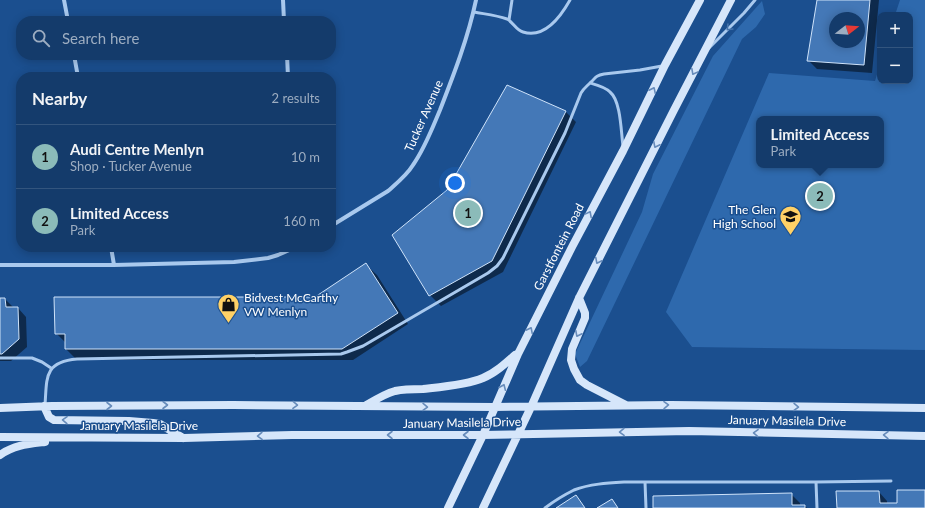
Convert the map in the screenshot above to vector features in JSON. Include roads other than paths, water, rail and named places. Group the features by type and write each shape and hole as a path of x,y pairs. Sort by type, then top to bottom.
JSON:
{"main road":[{"name":"Garstfontein Road","path":"448,508 483,435 518,354 623,151 665,65 700,0"},
{"path":"483,508 531,407 579,298 731,0"},
{"path":"579,298 585,313 585,318 572,349 571,360 574,369 580,380 587,385 627,406"},
{"path":"364,406 385,395 402,390 467,383 482,378 495,372 518,354"},
{"name":"January Masilela Drive","path":"0,408 44,406 218,405 494,407 671,405 925,408"},
{"path":"44,406 49,417 54,420 129,421 153,423 165,427 184,438"},
{"path":"879,407 925,413"},
{"name":"January Masilela Drive","path":"0,437 184,438 292,435 483,435 689,431 925,436"},
{"path":"0,455 7,450 23,445 75,438"}],"street":[{"path":"64,0 67,16"},
{"path":"283,0 284,16"},
{"name":"Tucker Avenue","path":"336,223 388,191 413,165 426,143 446,94 462,52 476,0"},
{"path":"75,60 77,72"},
{"path":"287,60 288,72"},
{"path":"112,252 114,265"},
{"path":"0,265 114,265 234,262 254,260 278,255 285,252"}],"lane":[{"path":"509,20 512,0"},
{"path":"474,12 509,20 514,26 524,32 538,33 549,27 564,12 570,0"},
{"path":"703,54 755,0"},
{"path":"44,406 47,377 51,368 66,360 341,354 363,346 488,273 497,266 503,258 564,133 583,88 596,77 604,74 640,70 665,65"},
{"path":"590,83 606,89 612,93 616,99 619,109 623,151"},
{"path":"0,358 32,358 51,368"},
{"path":"545,508 560,498 587,486 624,482 891,481"},
{"path":"645,482 646,508"},
{"path":"816,482 817,508"}],"place":[{"name":"Limited Access","path":"820,196"},
{"name":"Audi Centre Menlyn","path":"468,213"},
{"name":"The Glen High School","path":"791,236"},
{"name":"Bidvest McCarthy VW Menlyn","path":"228,324"}]}
